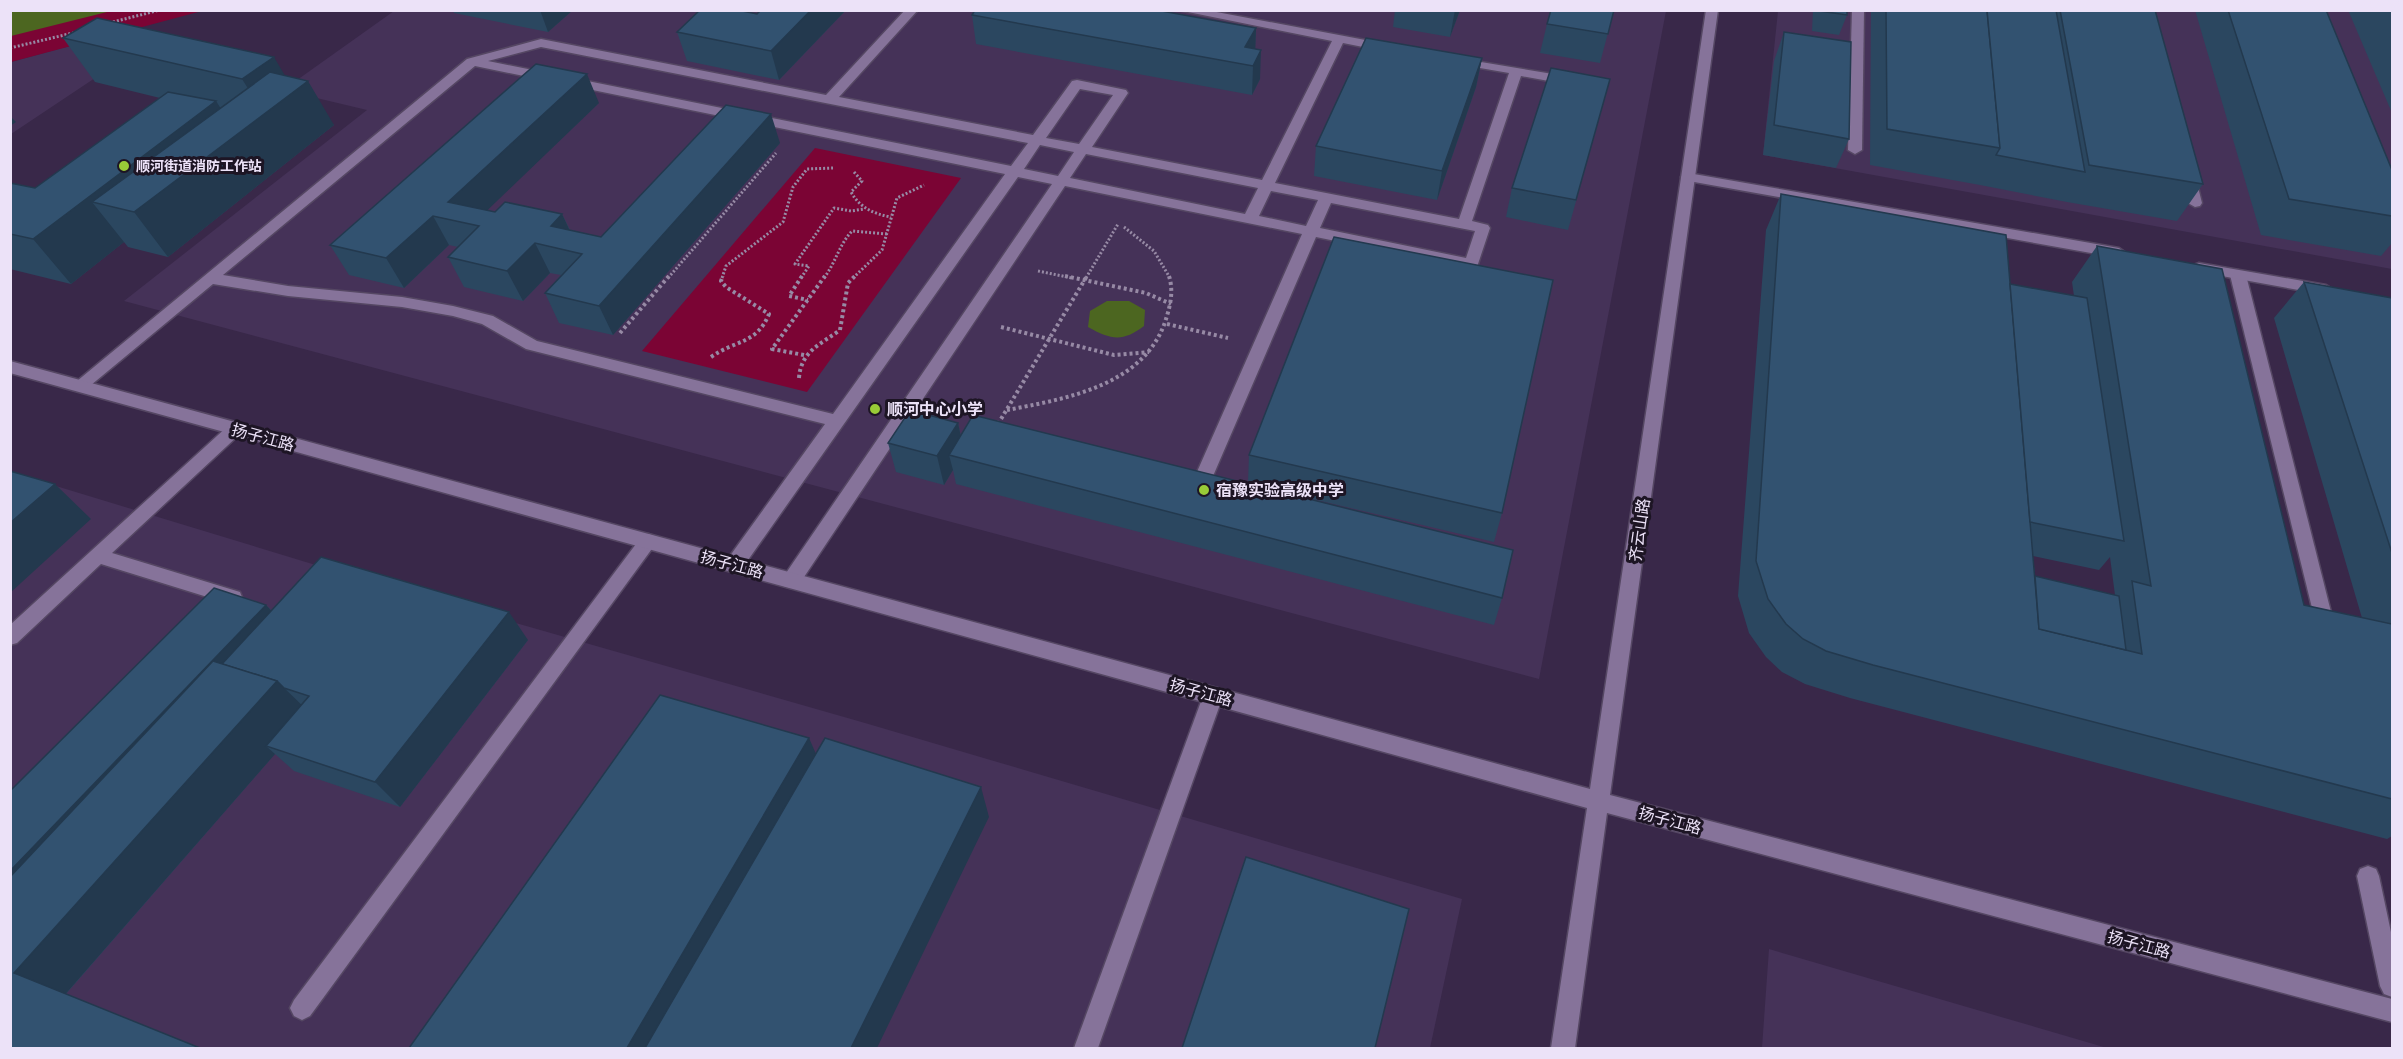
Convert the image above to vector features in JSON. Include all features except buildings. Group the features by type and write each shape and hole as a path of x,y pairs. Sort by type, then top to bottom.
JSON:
{"street":[{"path":"830,100 912,10"},
{"path":"1184,10 1398,50"},
{"name":"齐云山路","path":"1563,1048 1601,802 1712,10"},
{"path":"1855,150 1858,10"},
{"path":"1250,219 1339,39"},
{"path":"79,386 472,62 541,43 1483,228 1472,264 472,62"},
{"path":"1445,58 1587,84"},
{"path":"1464,224 1516,71"},
{"path":"734,565 1077,84 1121,93 791,581"},
{"path":"2183,158 2195,203"},
{"path":"1688,177 2133,256"},
{"path":"1198,490 1326,197"},
{"path":"2180,264 2337,292"},
{"path":"2238,275 2323,616"},
{"path":"210,278 288,291 402,302 453,311 487,320 532,345 837,421"},
{"name":"扬子江路","path":"10,367 1601,802 2392,1011"},
{"path":"10,637 235,429"},
{"path":"302,1008 648,541"},
{"path":"97,556 234,597 218,614"},
{"path":"1086,1048 1213,696"},
{"path":"2368,876 2392,986"}],"path":[{"path":"103,25 160,10"},
{"path":"10,48 80,31"},
{"path":"596,361 799,127"},
{"path":"799,411 799,367 804,355 840,330 848,283 882,250 897,198 957,173 970,162"},
{"path":"694,386 705,362 715,354 750,340 765,327 769,314 761,306 728,291 721,281 726,266 783,222 790,189 807,168 834,168"},
{"path":"850,170 856,173 862,181 851,192 865,209"},
{"path":"808,300 789,296 809,266 795,264 834,208 851,211 865,209 891,217"},
{"path":"996,429 1007,410 1084,280 1119,223 1152,245 1168,270 1173,296 1167,324 1143,361 1105,385 1065,400 1007,410"},
{"path":"804,355 772,349 836,262 842,242 852,231 887,234"},
{"path":"1006,264 1146,293 1171,304"},
{"path":"968,320 1114,355 1150,352"},
{"path":"1167,324 1262,345"}],"shaded area":[{"path":"11,10 111,10 111,11 11,36"},
{"path":"11,11 202,11 11,62"},
{"name":"宿豫实验高级中学","path":"394,11 1666,11 1539,679 124,301 367,110 283,90"},
{"path":"1778,11 2392,11 2392,269 1763,155"},
{"path":"81,43 128,56 11,134 11,62"},
{"path":"815,148 961,178 807,392 642,351"},
{"path":"1107,301 1129,301 1145,310 1144,326 1123,337 1110,337 1088,327 1090,311"},
{"path":"10,472 355,577 865,723 1462,899 1430,1048 11,1048"},
{"path":"1769,949 2107,1048 1762,1048"}],"place":[{"name":"顺河街道消防工作站","path":"124,166"},
{"name":"顺河中心小学","path":"875,409"},
{"name":"宿豫实验高级中学","path":"1204,490"}]}
